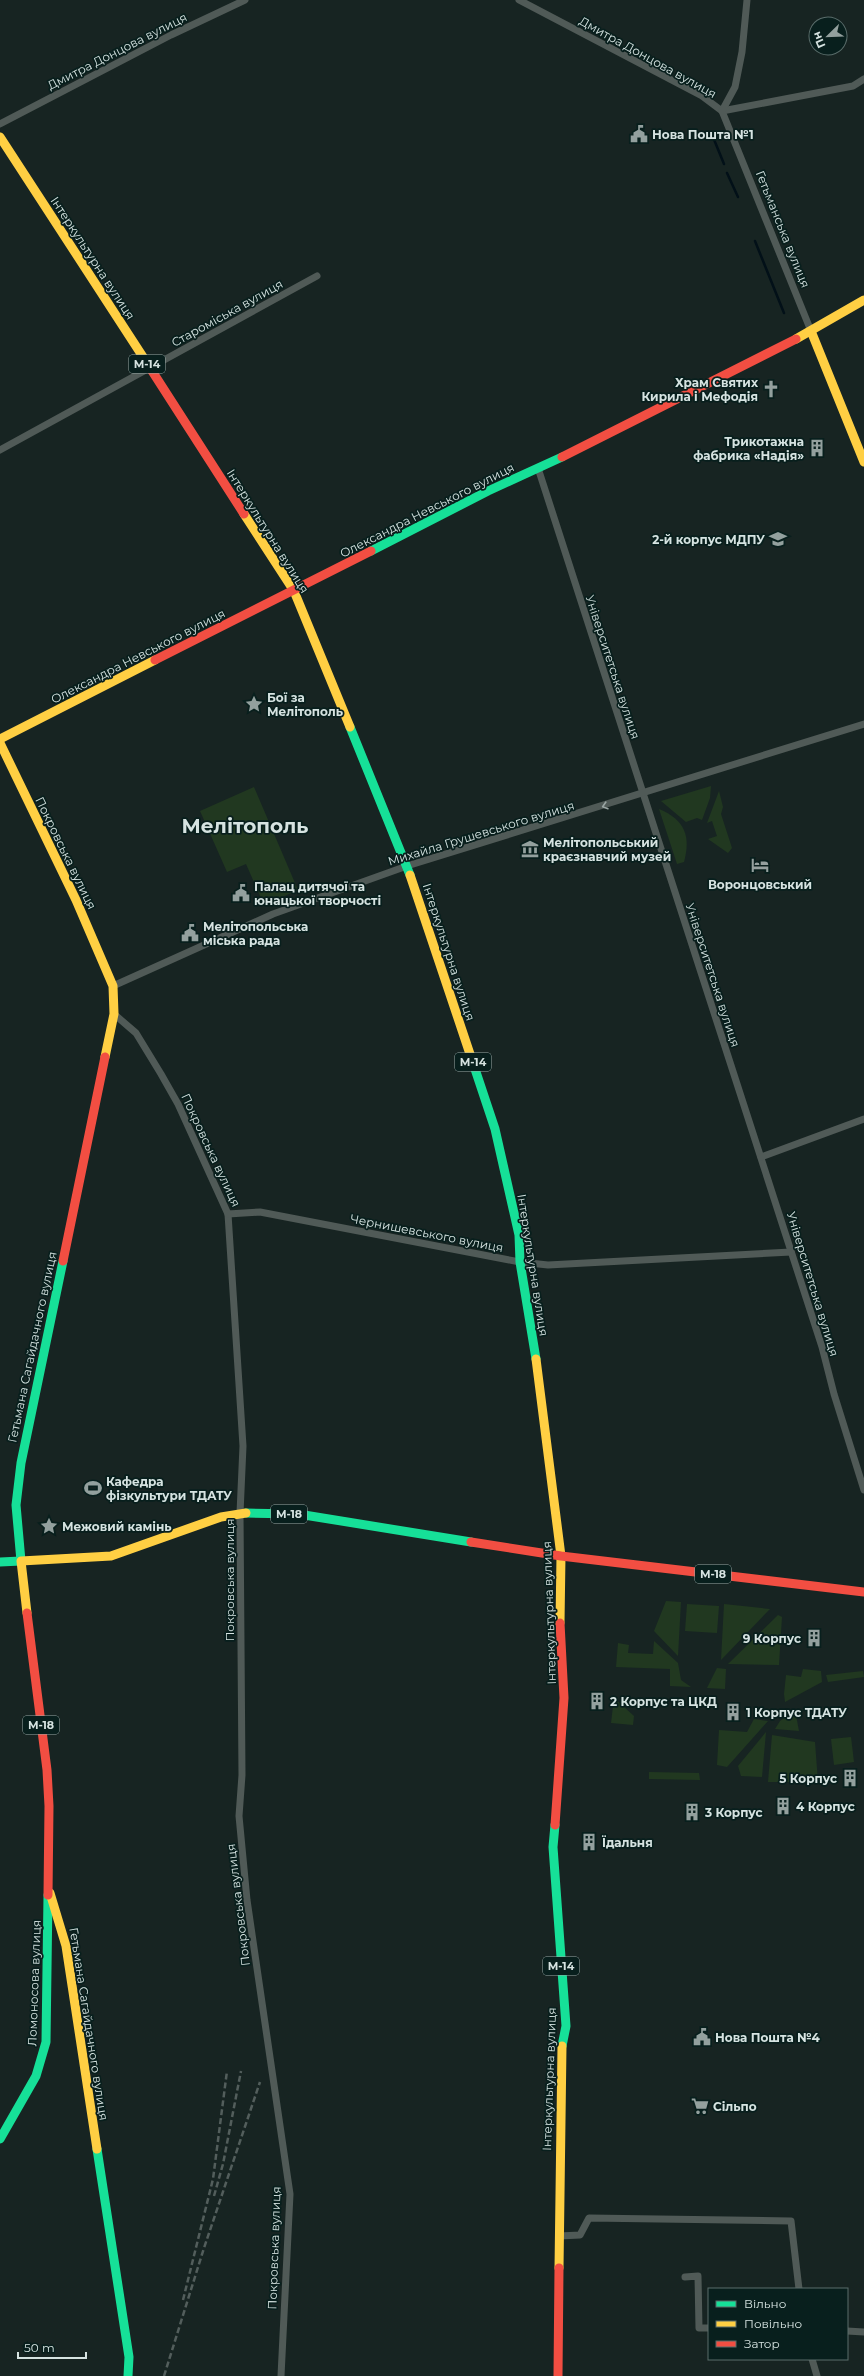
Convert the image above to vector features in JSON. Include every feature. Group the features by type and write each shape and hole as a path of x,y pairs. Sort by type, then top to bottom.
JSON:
{"main road":[{"name":"Інтеркультурна вулиця","path":"0,137 294,591 356,737 407,866 496,1130 519,1235 520,1262 536,1353 561,1556 560,1618 564,1698 553,1847 566,2026 561,2051 558,2376"},
{"name":"Олександра Невського вулиця","path":"0,739 811,331 864,300"},
{"name":"Гетьманська вулиця","path":"811,331 864,462"},
{"name":"Покровська вулиця","path":"0,743 76,900 113,986 114,1014"},
{"name":"Гетьмана Сагайдачного вулиця","path":"114,1014 21,1462 16,1505 21,1561 47,1770 48,1889 66,1946 129,2357 128,2376"},
{"name":"М-18","path":"21,1561 111,1556 215,1519 240,1513 298,1514 561,1556 864,1592"},
{"path":"0,1562 21,1561"},
{"name":"Ломоносова вулиця","path":"0,2139 36,2076 46,2042 48,1889"}],"street":[{"name":"Дмитра Донцова вулиця","path":"0,124 171,35 245,0"},
{"name":"Дмитра Донцова вулиця","path":"519,0 702,96 722,111 853,86 864,79"},
{"path":"722,111 735,87 742,52 747,0"},
{"name":"Гетьманська вулиця","path":"722,111 811,331"},
{"name":"Староміська вулиця","path":"0,450 317,276"},
{"name":"Університетська вулиця","path":"538,468 642,794 822,1347 834,1394 864,1490"},
{"name":"Михайла Грушевського вулиця","path":"113,986 273,914 407,866 864,724"},
{"name":"Покровська вулиця","path":"114,1014 136,1033 161,1074 178,1104 228,1214 243,1446 240,1513 242,1775 240,1816 247,1900 290,2194 281,2376"},
{"path":"761,1158 864,1119"},
{"name":"Чернишевського вулиця","path":"228,1214 260,1212 520,1262 548,1265 791,1252"},
{"path":"559,2236 580,2235 590,2218 791,2221 799,2288"},
{"path":"685,2277 698,2276 700,2328 708,2328"},
{"path":"848,2331 864,2332"},
{"path":"812,2360 817,2376"}],"green space":[{"path":"711,786 710,798 702,820 697,818 686,822 661,801"},
{"path":"254,787 298,890 264,905 246,864 227,872 200,811"},
{"path":"719,791 723,807 721,814 732,848 728,853 708,839 717,836 712,821 707,823"},
{"path":"659,809 675,818 684,830 687,844 684,862 677,864"},
{"path":"666,1601 681,1602 678,1656 654,1631"},
{"path":"687,1604 719,1606 717,1633 685,1631"},
{"path":"724,1604 770,1609 721,1660"},
{"path":"778,1615 782,1617 779,1665 728,1664"},
{"path":"654,1641 678,1663 681,1680 691,1687 670,1686 670,1669 616,1667 618,1643 629,1645 628,1653 653,1654"},
{"path":"717,1668 726,1669 725,1689 707,1688"},
{"path":"803,1669 821,1671 822,1682 785,1702 784,1694 786,1675 801,1677"},
{"path":"863,1671 864,1677 828,1682 826,1675"},
{"path":"614,1698 634,1716 633,1725 611,1723"},
{"path":"795,1710 799,1731 775,1729 780,1721"},
{"path":"754,1719 768,1721 727,1767 717,1765 719,1730 747,1732"},
{"path":"766,1732 762,1777 741,1776 738,1766"},
{"path":"772,1735 815,1742 818,1782 768,1782"},
{"path":"851,1737 854,1762 834,1765 831,1739"},
{"path":"649,1772 699,1773 700,1780 649,1779"}],"waterway":[{"path":"713,137 724,164"},
{"path":"727,173 738,197"},
{"path":"755,241 784,313"}],"railway":[{"path":"183,2300 213,2179 227,2071"},
{"path":"214,2196 223,2164 241,2071"},
{"path":"164,2376 204,2248 260,2082"}],"traffic: fast":[{"path":"371,551 488,491 562,457"},
{"path":"350,727 410,875"},
{"path":"473,1063 495,1129 519,1235 520,1262 536,1359"},
{"path":"0,1562 21,1561 16,1505 21,1463 63,1261"},
{"path":"246,1513 298,1514 471,1542"},
{"path":"555,1825 553,1847 566,2026 562,2046"},
{"path":"0,2139 36,2076 46,2042 48,1895"},
{"path":"97,2149 129,2357 128,2376"}],"traffic: slow":[{"path":"0,137 145,360"},
{"path":"796,339 864,300"},
{"path":"811,331 864,462"},
{"path":"244,514 294,591 350,727"},
{"path":"0,739 155,660"},
{"path":"0,743 76,900 113,986 114,1014 105,1057"},
{"path":"410,875 473,1063"},
{"path":"536,1359 561,1556 560,1623"},
{"path":"27,1613 21,1561 111,1556 221,1517 246,1513"},
{"path":"50,1893 66,1946 97,2149"},
{"path":"559,2268 562,2046"}],"traffic: jam":[{"path":"562,457 796,339"},
{"path":"145,360 244,514"},
{"path":"155,660 371,551"},
{"path":"63,1261 105,1057"},
{"path":"471,1542 561,1556 864,1592"},
{"path":"27,1613 47,1770 49,1806 48,1895"},
{"path":"555,1825 564,1698 560,1623"},
{"path":"558,2376 559,2268"}],"place":[{"name":"Нова Пошта №1","path":"639,134"},
{"name":"Храм Святих Кирила і Мефодія","path":"771,389"},
{"name":"Трикотажна фабрика «Надія»","path":"817,448"},
{"name":"2-й корпус МДПУ","path":"778,539"},
{"name":"Бої за Мелітополь","path":"254,704"},
{"name":"Мелітопольський краєзнавчий музей","path":"530,849"},
{"name":"Воронцовський","path":"760,865"},
{"name":"Палац дитячої та юнацької творчості","path":"241,893"},
{"name":"Мелітопольська міська рада","path":"190,933"},
{"name":"Кафедра фізкультури ТДАТУ","path":"93,1488"},
{"name":"Межовий камінь","path":"49,1526"},
{"name":"9 Корпус","path":"814,1638"},
{"name":"2 Корпус та ЦКД","path":"597,1701"},
{"name":"1 Корпус ТДАТУ","path":"733,1712"},
{"name":"5 Корпус","path":"850,1778"},
{"name":"4 Корпус","path":"783,1806"},
{"name":"3 Корпус","path":"692,1812"},
{"name":"Їдальня","path":"589,1842"},
{"name":"Нова Пошта №4","path":"702,2037"},
{"name":"Сільпо","path":"700,2106"}],"district":[{"name":"Мелітополь","path":"245,826"}]}
